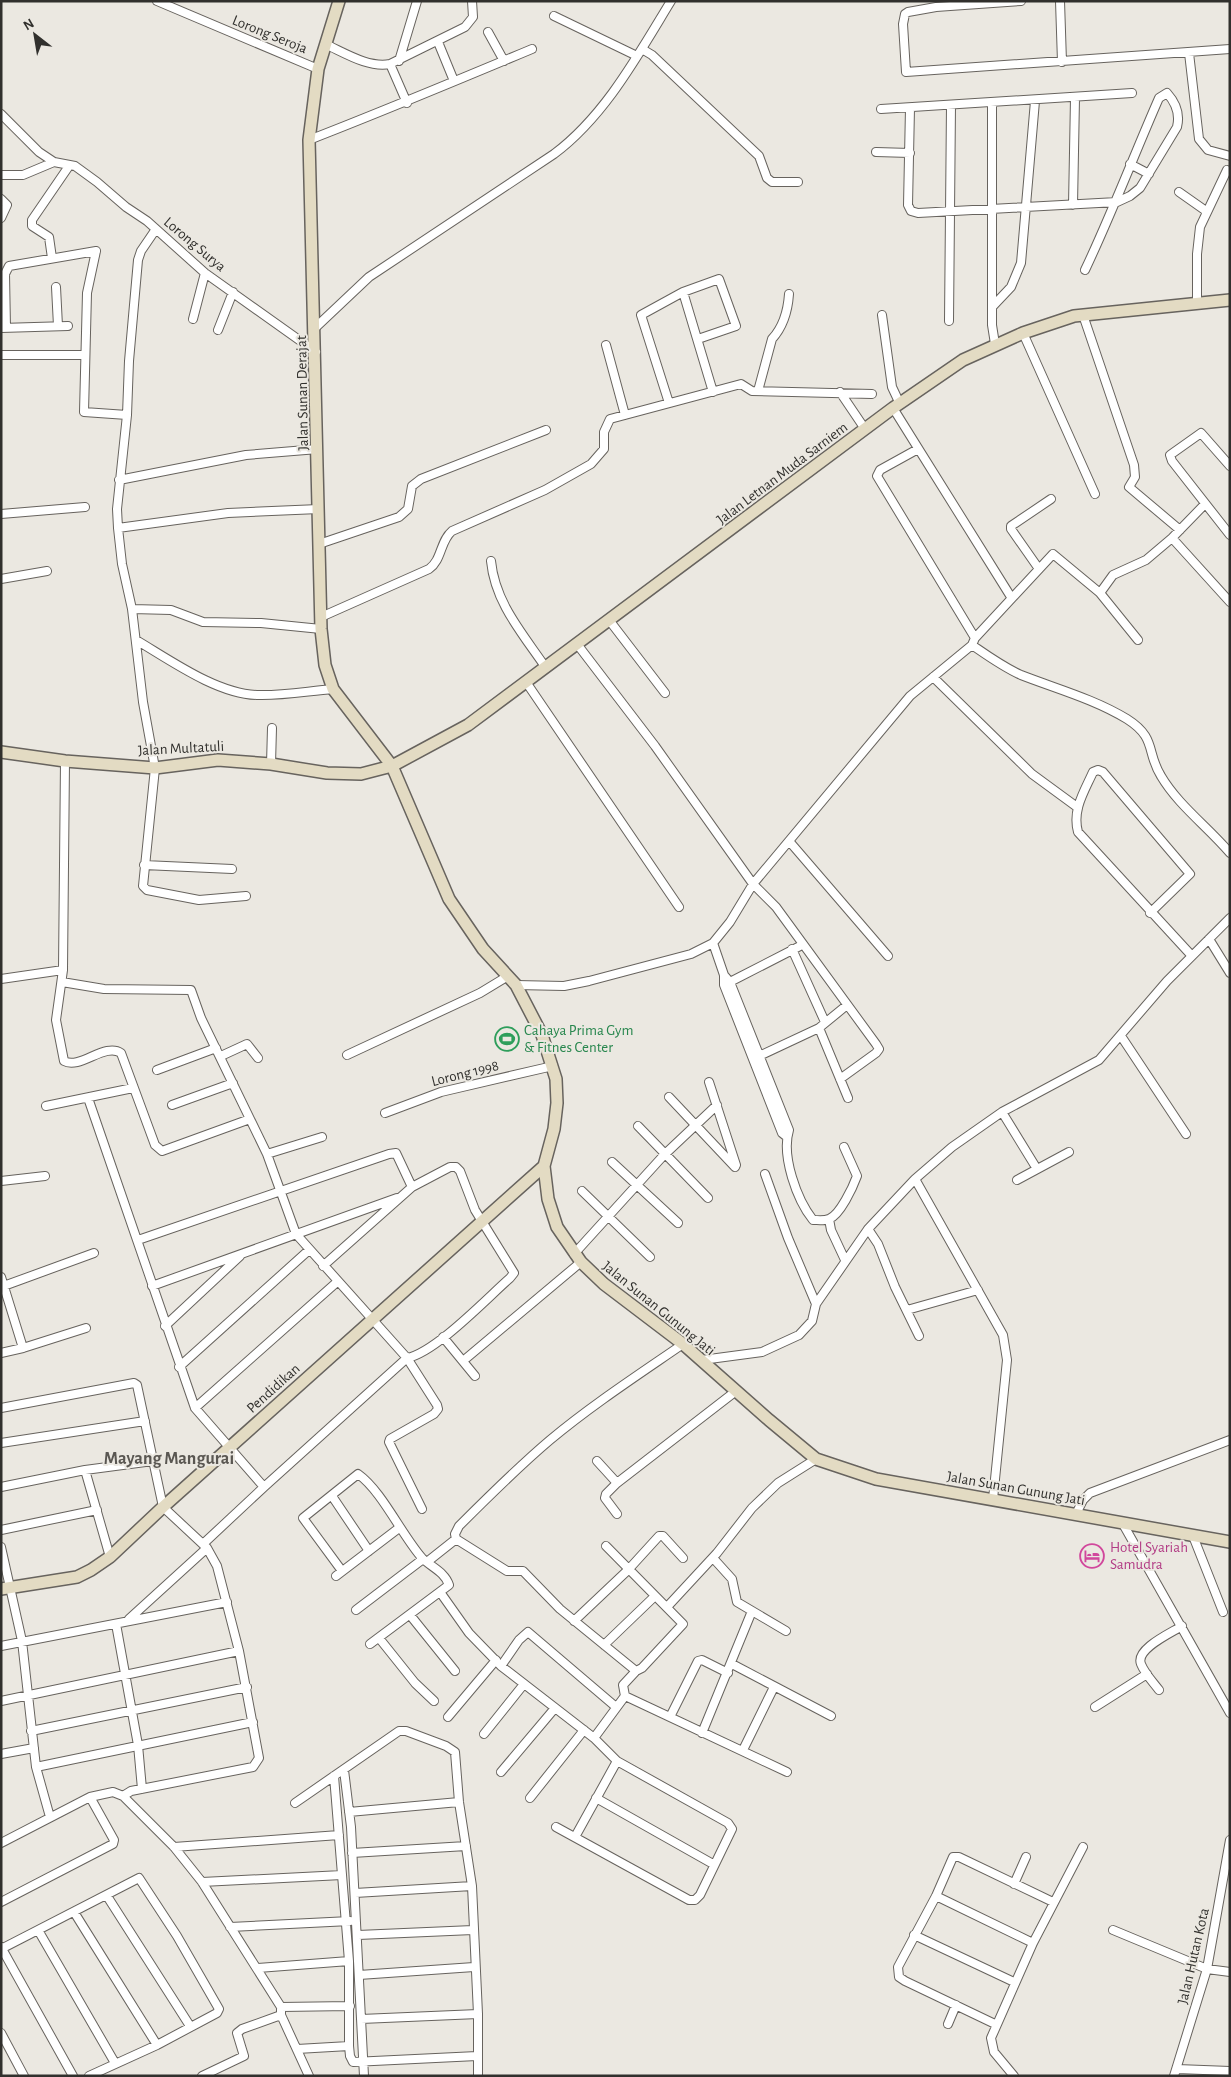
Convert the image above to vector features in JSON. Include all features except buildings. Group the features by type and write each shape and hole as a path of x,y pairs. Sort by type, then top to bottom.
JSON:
{"street":[{"name":"Lorong Seroja","path":"156,1 318,69"},
{"name":"Jalan Sunan Derajat","path":"339,1 318,69 309,140 316,352 321,629 324,665 333,689 392,766"},
{"path":"398,61 417,1"},
{"path":"326,44 361,60 380,66 390,64 438,42 471,22 473,17 472,1"},
{"path":"315,328 369,277 565,146 588,123 639,52 670,1"},
{"path":"1021,1 935,4 905,14 903,24 906,72 1230,49"},
{"path":"1060,1 1062,62"},
{"path":"554,16 639,52 652,55 759,156 768,178 772,182 798,182"},
{"path":"488,32 504,61"},
{"path":"438,42 454,81"},
{"path":"309,140 407,103 454,81 532,49"},
{"path":"1189,53 1199,139 1208,150 1230,156"},
{"path":"390,64 407,103"},
{"path":"910,108 908,205 911,211 918,213 1027,208 1117,202 1135,193 1172,137 1178,120 1174,104 1167,93 1159,98 1130,164 1117,202 1086,270"},
{"path":"881,110 1132,94"},
{"path":"1073,204 1075,98"},
{"path":"993,306 1011,287 1021,263 1027,208 1034,101"},
{"path":"992,103 993,306 995,344"},
{"path":"949,321 951,106"},
{"path":"1,114 39,152 54,162"},
{"path":"876,152 910,153"},
{"path":"1,175 23,175 54,162"},
{"name":"Lorong Surya","path":"54,162 75,166 156,229 205,273 316,352"},
{"path":"1130,164 1149,174"},
{"path":"52,258 49,237 32,226 32,220 61,173 69,166"},
{"path":"1197,304 1197,254 1200,227 1227,170"},
{"path":"1179,192 1206,211"},
{"path":"1,199 7,205 1,218"},
{"path":"156,229 141,251 138,260 129,361 127,415 116,509 122,564 132,609 143,702 155,768 152,811 142,883 147,890 199,900 246,896"},
{"path":"68,326 3,328 6,269 12,264 96,251 86,294 84,412 127,415"},
{"path":"193,320 205,273"},
{"path":"669,404 641,314 683,292 719,279 736,326 698,339"},
{"path":"56,287 58,326"},
{"path":"218,330 233,292"},
{"path":"683,292 713,392"},
{"path":"758,391 772,339 778,333 788,307 789,294"},
{"name":"Jalan Letnan Muda Sarniem","path":"392,766 468,725 865,429 963,360 1023,333 1083,315 1230,300"},
{"path":"882,315 892,388 897,406 918,449 1011,597"},
{"path":"1083,315 1134,465 1135,477 1129,487 1180,530"},
{"path":"1023,333 1095,494"},
{"path":"606,345 625,415"},
{"path":"1,355 85,354"},
{"path":"321,617 428,569 435,564 446,537 452,531 545,490 591,464 604,449 606,425 610,419 741,384 752,391 872,394"},
{"path":"840,392 865,429"},
{"path":"320,544 399,517 408,509 412,486 421,479 546,430"},
{"path":"1230,466 1201,433 1170,455 1172,461 1230,535"},
{"path":"119,480 246,455 318,449"},
{"path":"918,449 880,470 877,476 973,641 998,664 1089,700 1128,720 1145,734 1151,744 1160,775 1230,853"},
{"path":"1039,569 1011,529 1011,526 1051,499"},
{"path":"1100,593 1116,572 1135,566 1172,538 1205,504"},
{"path":"1,514 85,507"},
{"path":"118,528 228,513 319,509"},
{"path":"1172,538 1230,602"},
{"path":"347,1055 480,993 512,981 564,986 691,954 713,943 730,922 753,884 910,696 973,641 1011,597 1053,554 1100,593 1138,640"},
{"path":"491,561 496,588 505,608 546,668"},
{"path":"1,579 47,571"},
{"path":"132,609 172,610 203,622 261,623 321,629"},
{"path":"609,620 664,694"},
{"path":"136,640 213,683 237,692 257,695 333,689"},
{"path":"577,644 656,746 753,884 776,907 879,1048 876,1053 840,1079"},
{"path":"933,677 1032,774 1077,808"},
{"path":"526,682 680,907"},
{"path":"271,764 272,728"},
{"name":"Jalan Multatuli","path":"1,752 65,761 155,768 218,760 271,764 327,773 352,774 392,766"},
{"path":"65,761 63,970 56,1020 64,1061 72,1063 118,1050 121,1053 155,1145 162,1151 250,1119"},
{"name":"Jalan Sunan Gunung Jati","path":"392,766 449,899 483,949 512,981 542,1035 553,1066 556,1103 554,1129 544,1166 552,1213 557,1228 577,1258 604,1284 683,1344 816,1459 876,1479 1230,1542"},
{"path":"1150,913 1190,874 1103,772 1098,770 1093,772 1077,808 1074,819 1078,832 1150,913 1192,956"},
{"path":"789,841 888,956"},
{"path":"144,865 232,869"},
{"path":"702,1360 762,1352 799,1336 812,1321 816,1304 845,1260 868,1229 915,1179 952,1147 1002,1112 1099,1060 1167,981 1230,918"},
{"path":"1209,939 1230,973"},
{"path":"713,943 757,1057 782,1133 787,1137 787,1160 807,1212 813,1220 829,1219 842,1205 857,1176 844,1147"},
{"path":"727,983 802,944"},
{"path":"792,949 826,1022"},
{"path":"1,979 63,970"},
{"path":"62,982 104,989 189,989 192,992 201,1018 267,1154 296,1234 407,1358 437,1405 438,1409 434,1414 390,1439 389,1442 422,1509"},
{"path":"757,1057 819,1028 847,1005"},
{"path":"819,1028 848,1098"},
{"path":"1121,1036 1186,1134"},
{"path":"157,1070 247,1044 258,1058"},
{"name":"Lorong 1998","path":"385,1113 441,1092 553,1066"},
{"path":"669,1097 735,1167 736,1165 709,1082"},
{"path":"172,1105 233,1083"},
{"path":"46,1106 133,1088"},
{"path":"88,1098 138,1240 179,1367 195,1408 228,1449 264,1487"},
{"path":"463,1361 577,1258 608,1218 664,1155 717,1105"},
{"path":"1002,1112 1037,1170"},
{"path":"638,1126 664,1155 708,1198"},
{"path":"267,1154 322,1137"},
{"path":"1016,1180 1069,1152"},
{"path":"138,1240 396,1153 412,1187"},
{"path":"612,1162 678,1223"},
{"name":"Pendidikan","path":"7,1588 77,1576 110,1557 481,1220 544,1166"},
{"path":"128,1620 264,1487 407,1358 419,1355 442,1337 514,1273 481,1220 460,1171 456,1167 450,1167 412,1187 323,1266"},
{"path":"764,1174 816,1304"},
{"path":"1,1181 44,1176"},
{"path":"915,1179 1000,1327 1006,1360 993,1499"},
{"path":"582,1191 650,1257"},
{"path":"152,1286 401,1197"},
{"path":"829,1219 831,1230 845,1260"},
{"path":"868,1229 878,1244 919,1336"},
{"path":"179,1367 309,1250"},
{"path":"3,1286 94,1253"},
{"path":"165,1326 242,1254"},
{"path":"1,1277 23,1348"},
{"path":"195,1408 337,1282"},
{"path":"907,1310 978,1290"},
{"path":"1,1353 86,1328"},
{"path":"442,1337 475,1376"},
{"path":"456,1539 455,1534 458,1526 508,1477 550,1440 612,1392 683,1344"},
{"path":"1,1408 134,1383 138,1387 163,1507 205,1546 217,1566 228,1602 247,1687 259,1758 253,1767 142,1788 123,1796"},
{"path":"617,1514 605,1498 606,1494 617,1483 736,1391"},
{"path":"1,1443 145,1421"},
{"path":"1076,1514 1083,1500 1090,1493 1230,1440"},
{"path":"666,1607 713,1558 752,1508 778,1483 816,1459"},
{"path":"1,1487 85,1470 153,1461"},
{"path":"597,1461 617,1483"},
{"path":"85,1470 110,1557"},
{"path":"370,1644 447,1587 448,1583 443,1575 425,1560 398,1528 375,1492 358,1474 304,1518 339,1574 398,1528"},
{"path":"332,1496 368,1551"},
{"path":"1,1530 97,1510"},
{"path":"1123,1524 1230,1713"},
{"path":"574,1621 628,1570 659,1536 663,1536 683,1558"},
{"path":"1193,1536 1223,1612"},
{"path":"356,1610 456,1539"},
{"path":"456,1539 507,1571 523,1571 541,1591 574,1621 636,1671"},
{"path":"606,1546 683,1624 642,1668 636,1671 623,1685 626,1696 787,1772"},
{"path":"1,1547 7,1588 22,1641 36,1767 50,1817"},
{"path":"713,1558 732,1579 737,1602 786,1631"},
{"path":"440,1592 469,1633 498,1663 594,1738 617,1762 730,1825 732,1829 713,1864 700,1895 695,1900 689,1900 556,1827"},
{"path":"604,1645 655,1596"},
{"path":"1,1646 228,1602"},
{"path":"702,1733 732,1664 752,1611"},
{"path":"410,1615 455,1672"},
{"path":"116,1624 130,1710 138,1745 142,1788"},
{"path":"1159,1690 1141,1663 1143,1652 1182,1626"},
{"path":"448,1716 528,1632 616,1707"},
{"path":"379,1638 398,1663 434,1701"},
{"path":"1,1701 239,1651"},
{"path":"670,1717 698,1661 702,1660 728,1673"},
{"path":"732,1664 831,1716"},
{"path":"1095,1706 1147,1674"},
{"path":"484,1734 524,1684"},
{"path":"743,1750 774,1686"},
{"path":"31,1731 247,1687"},
{"path":"594,1738 626,1696"},
{"path":"500,1772 555,1708"},
{"path":"36,1767 253,1722"},
{"path":"530,1798 584,1730"},
{"path":"295,1803 399,1731 406,1731 446,1746 455,1752 459,1802 472,1886 474,1967 478,2014 478,2076"},
{"path":"1,1754 34,1748"},
{"path":"575,1837 617,1762"},
{"path":"344,1770 358,1935 364,2076"},
{"path":"334,1776 350,1961 349,2046 351,2060 353,2062 477,2056"},
{"path":"1,1843 90,1797 114,1792 123,1796 174,1847 202,1882 258,1968 281,2011 309,2076"},
{"path":"1,1902 113,1844 114,1840 90,1797"},
{"path":"596,1798 713,1864"},
{"path":"349,1812 459,1802"},
{"path":"174,1847 338,1835"},
{"name":"Jalan Hutan Kota","path":"1175,2072 1207,1969 1230,1840"},
{"path":"352,1853 466,1846"},
{"path":"1014,2076 994,2052 991,2038 1032,1943 1052,1902 1083,1847"},
{"path":"996,2024 899,1977 898,1967 936,1896 953,1857 959,1857 1052,1902"},
{"path":"1014,1884 1026,1857"},
{"path":"202,1882 342,1876"},
{"path":"73,2076 2,1948 139,1878 177,1936 219,2009 218,2012 157,2044 89,2076"},
{"path":"355,1893 472,1886"},
{"path":"107,1896 190,2026"},
{"path":"936,1896 1032,1943"},
{"path":"74,1912 157,2044"},
{"path":"230,1927 357,1921"},
{"path":"38,1930 115,2063"},
{"path":"358,1935 473,1930"},
{"path":"1113,1930 1207,1969 1230,1972"},
{"path":"914,1935 1014,1982"},
{"path":"258,1968 350,1961"},
{"path":"359,1975 474,1967"},
{"path":"948,2024 956,2005"},
{"path":"202,2076 244,2056 237,2033 242,2028 281,2011 350,2006"},
{"path":"361,2019 478,2014"},
{"path":"1,2033 24,2076"},
{"path":"297,2049 349,2046"},
{"path":"1175,2072 1230,2071"}],"place":[{"name":"Cahaya Prima Gym & Fitnes Center","path":"507,1039"},
{"name":"Hotel Syariah Samudra","path":"1092,1556"}],"district":[{"name":"Mayang Mangurai","path":"169,1458"}]}
